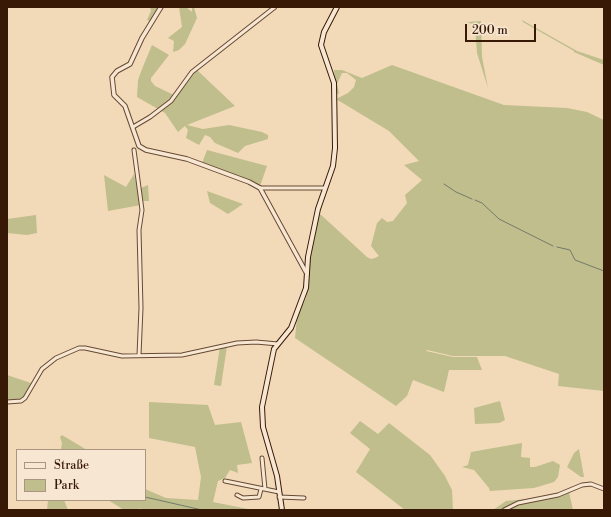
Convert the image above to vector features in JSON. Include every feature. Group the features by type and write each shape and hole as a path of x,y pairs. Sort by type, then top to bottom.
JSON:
{"main road":[{"path":"282,510 277,476 262,419 262,407 272,357 278,344 288,334 294,322 296,310 306,288 309,250 324,188 331,173 334,158 334,91 331,70 322,50 321,42 324,32 337,7"}],"street":[{"path":"161,7 142,38 130,64 117,71 112,77 114,95 122,102 133,127 139,146 187,159 260,188 300,186 324,188"},
{"path":"133,127 150,117 171,101 192,72 275,7"},
{"path":"134,150 142,210 139,230 141,294 139,355"},
{"path":"260,188 307,274"},
{"path":"7,402 24,398 42,369 60,356 85,348 110,354 182,355 237,343 256,342 278,344"},
{"path":"237,495 243,498 258,497 263,489 262,458"},
{"path":"226,481 279,492"},
{"path":"504,510 518,503 558,495 582,485 591,484 604,489"},
{"path":"279,497 304,498"}],"green space":[{"path":"150,7 158,8 150,21 147,20 151,11"},
{"path":"179,7 186,7 192,12 192,7 194,7 197,18 185,44 179,50 173,52 174,41 168,38 182,27"},
{"path":"522,20 577,51 604,60 604,65 574,52"},
{"path":"481,21 482,57 488,88 477,53 475,25 467,22"},
{"path":"152,45 169,55 151,78 151,81 155,86 174,95 158,109 137,97 138,80"},
{"path":"392,65 504,105 567,108 587,112 604,120 604,391 558,386 559,374 505,356 453,356 427,350 426,351 453,357 477,357 482,370 449,370 444,392 413,380 407,396 396,406 295,338 297,317 306,298 310,256 319,213 367,257 371,259 375,258 379,256 371,246 377,223 382,218 387,222 393,221 407,203 405,195 422,180 404,165 419,161 389,131 336,99 348,93 354,87 356,80 347,73 342,73 337,84 339,93 336,95 334,70 342,70 362,78"},
{"path":"197,70 235,106 187,125 203,129 229,125 262,132 268,135 268,139 245,146 238,153 215,143 210,137 205,135 199,145 186,138 188,130 185,126 178,132 165,113 160,110 171,102"},
{"path":"207,150 267,166 260,186 202,163"},
{"path":"134,174 141,205 108,211 104,175 126,187"},
{"path":"148,185 149,201 143,201 141,188"},
{"path":"207,191 243,204 228,214 210,203"},
{"path":"36,215 37,233 27,235 7,233 7,219"},
{"path":"227,346 221,386 214,385 220,347"},
{"path":"7,375 31,383 27,393 21,400 7,402"},
{"path":"500,401 505,420 499,423 475,424 474,408"},
{"path":"149,402 208,405 215,425 241,422 252,463 237,465 238,473 230,470 225,478 218,481 213,502 253,510 143,510 140,508 139,510 124,510 110,501 146,501 146,489 166,498 198,500 201,477 195,447 149,438"},
{"path":"360,421 378,434 389,423 430,455 445,476 452,490 453,510 405,510 356,472 370,449 350,433"},
{"path":"62,435 85,449 61,449 62,443 60,437"},
{"path":"522,443 521,457 530,458 530,467 535,467 553,461 560,465 558,477 554,482 534,488 490,491 474,470 462,467 468,465 471,452"},
{"path":"579,449 584,477 581,477 567,467 574,453"},
{"path":"569,492 573,510 506,510 522,503 549,499"},
{"path":"548,497 516,503 503,510 493,510 506,501"},
{"path":"48,501 64,501 68,510 47,510"}],"waterway":[{"path":"444,184 456,192 472,199"},
{"path":"475,200 482,203 499,219 553,246"},
{"path":"557,247 570,250 575,260 604,271"},
{"path":"146,497 202,510"}]}
